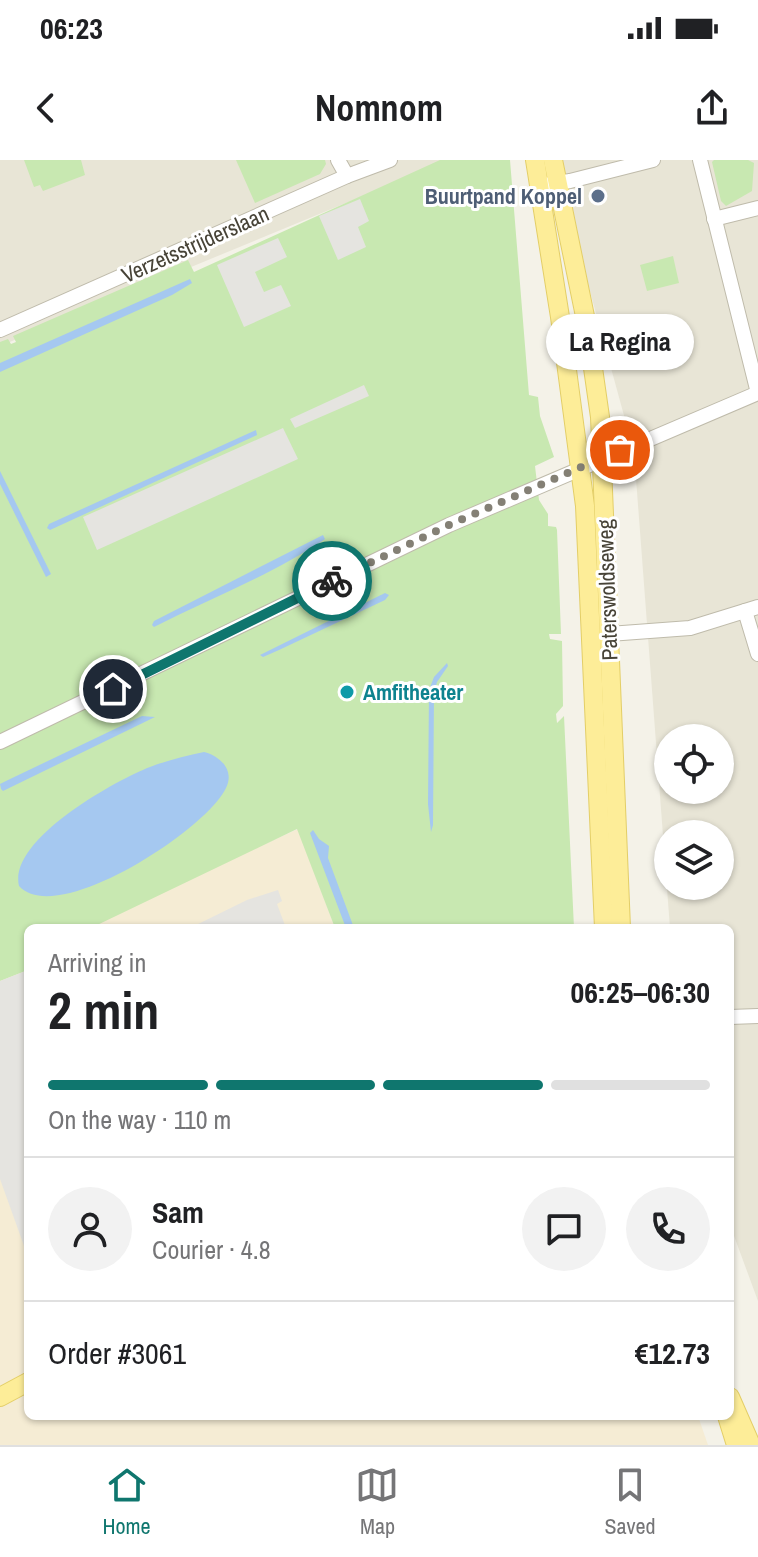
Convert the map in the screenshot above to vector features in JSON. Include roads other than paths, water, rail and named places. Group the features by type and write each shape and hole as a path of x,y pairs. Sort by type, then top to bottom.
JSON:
{"main road":[{"name":"Paterswoldseweg","path":"535,160 585,506 604,924"},
{"name":"Paterswoldseweg","path":"553,160 587,326 600,417 621,924"},
{"path":"0,1397 24,1384"},
{"path":"734,1406 751,1445"},
{"path":"728,1420 736,1445"}],"street":[{"path":"338,160 347,176"},
{"name":"Verzetsstrijderslaan","path":"0,330 347,176 390,160"},
{"path":"539,186 559,184 653,160"},
{"path":"0,742 449,525 758,393 700,160"},
{"path":"714,219 758,208"},
{"path":"609,634 690,628 751,609 758,654"},
{"path":"734,1017 758,1016"}],"water":[{"path":"190,279 192,283 172,295 0,372 0,363"},
{"path":"256,430 257,435 50,530 47,528 49,524"},
{"path":"0,471 51,574 46,577 0,484"},
{"path":"323,535 325,539 284,564 154,627 152,625 154,621"},
{"path":"385,593 389,595 385,600 279,650 263,657 260,655"},
{"path":"447,663 434,693 431,832 428,804 429,690 434,677"},
{"path":"142,716 155,717 3,791 1,789 0,784"},
{"path":"204,752 224,765 229,775 228,781 213,806 191,827 130,868 96,884 65,894 38,896 19,886 20,868 30,850 67,814 134,774 164,762"},
{"path":"313,830 329,846 328,858 353,924 344,924 310,833"}],"place":[{"name":"Buurtpand Koppel","path":"598,196"},
{"name":"La Regina","path":"620,450"},
{"name":"Amfitheater","path":"347,692"}]}
